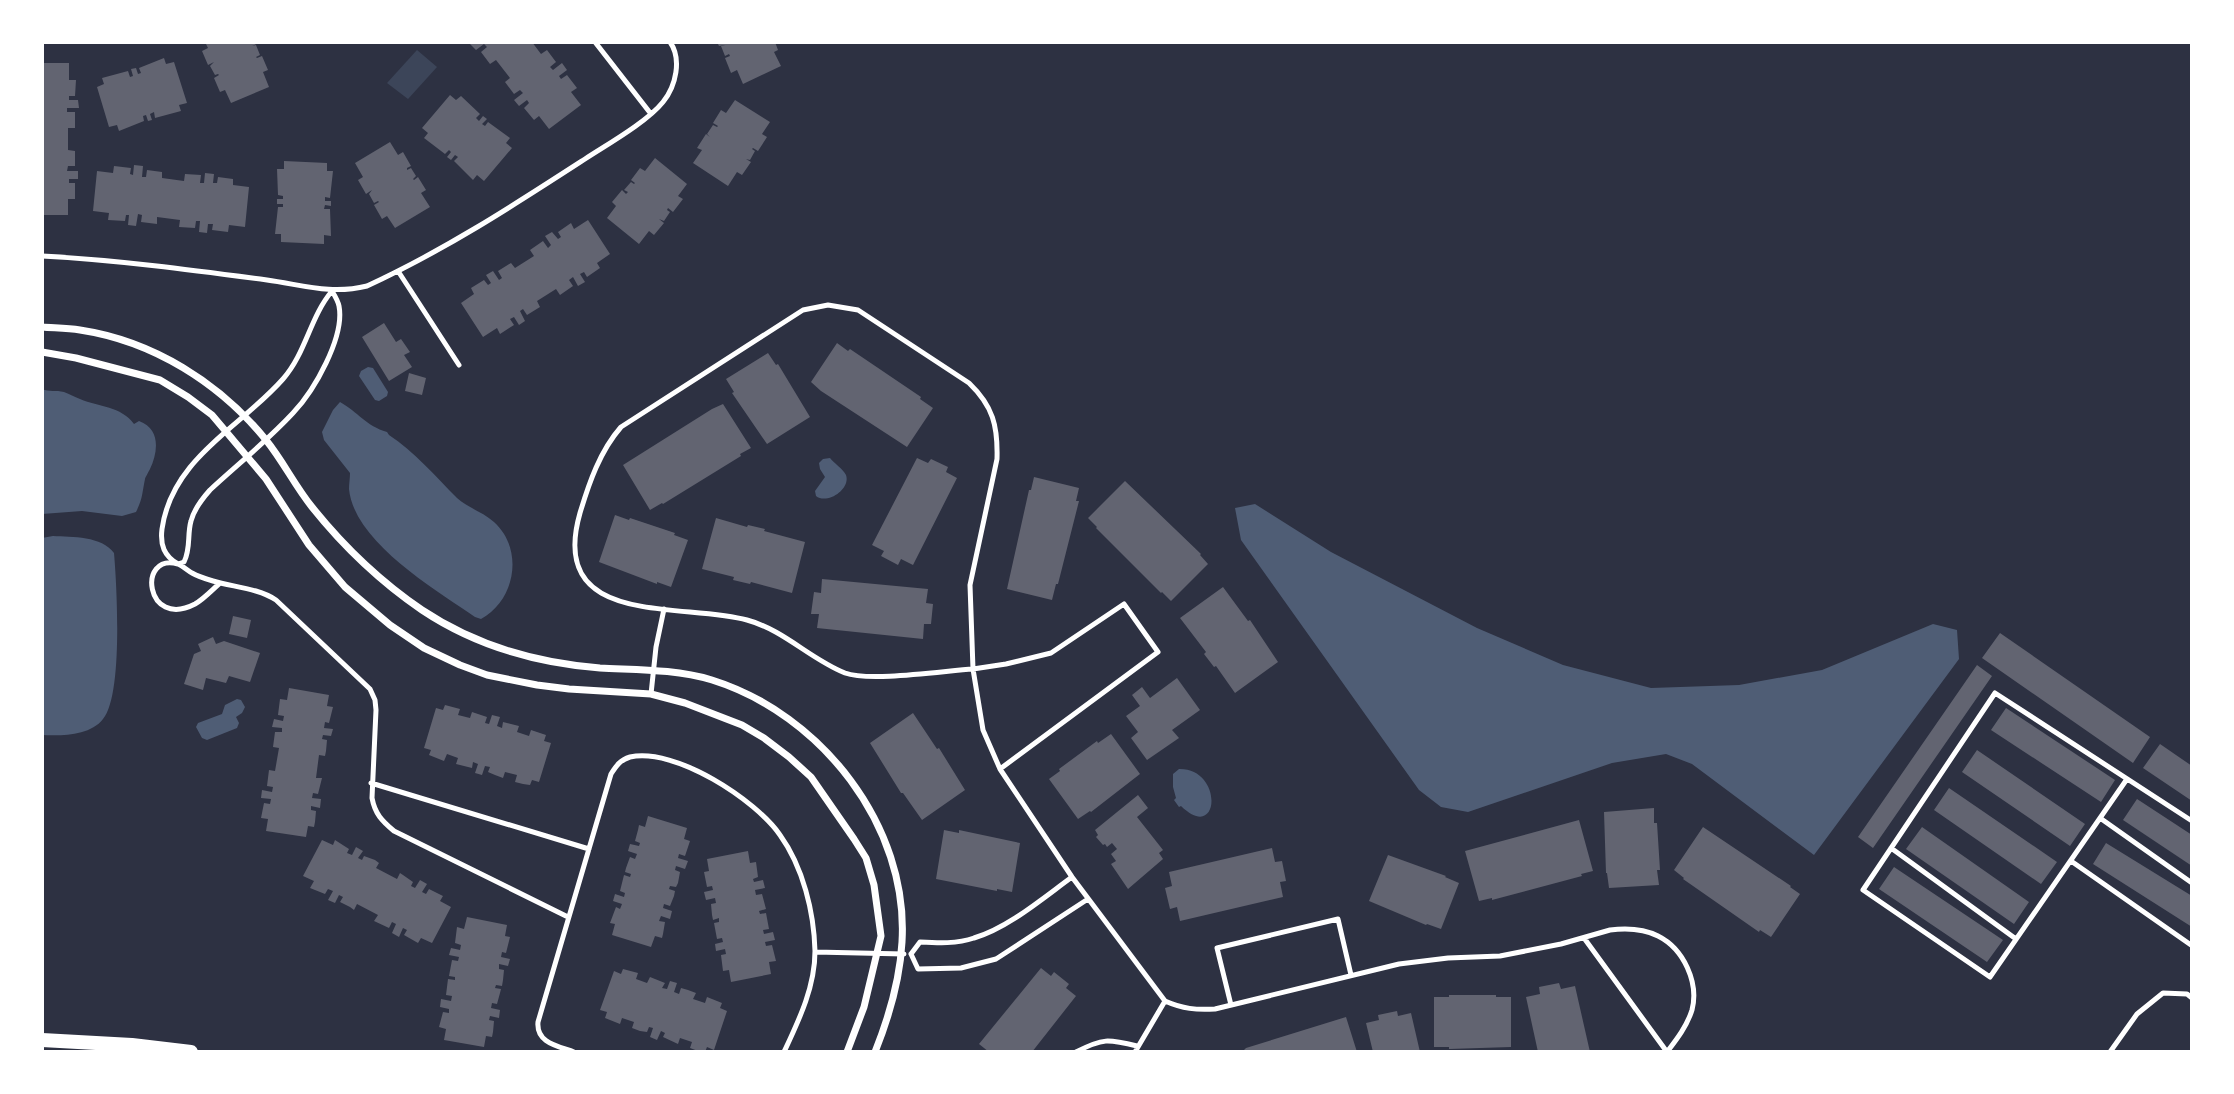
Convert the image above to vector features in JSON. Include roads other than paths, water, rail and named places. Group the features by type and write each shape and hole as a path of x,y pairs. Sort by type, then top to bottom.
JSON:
{"main road":[{"path":"42,1040 132,1045 191,1052"}],"street":[{"path":"42,327 80,330 119,339 186,369 216,390 265,439 310,505 363,563 405,598 443,624 483,643 545,662 600,668 675,671 712,680 750,695 800,726 841,767 862,797 889,853 901,906 901,954 892,1004 875,1052"},
{"path":"42,352 160,380 212,415 266,479 309,545 345,587 390,625 424,648 487,675 537,685 651,694 685,703 742,725 764,738 811,777 866,858 878,912 881,936 878,952 864,1007 847,1052"}],"lane":[{"path":"595,42 651,114"},
{"path":"42,256 269,280 332,291 368,286 473,231 651,114 662,104 674,80 677,57 670,42"},
{"path":"398,271 459,365"},
{"path":"332,291 321,304 302,350 284,378 210,446 182,477 167,506 161,543 169,559 194,574 264,594 275,600 370,690 376,710 371,783 374,810 382,821 394,831 568,917"},
{"path":"220,583 197,603 182,609 164,606 153,596 150,582 155,570 164,565 184,562 188,553 191,520 210,490 294,412 308,394 334,342 339,305 332,291"},
{"path":"1000,769 1158,652 1124,604 1051,653 972,669 888,676 853,675 831,666 764,624 729,616 623,602 604,595 581,575 575,549 577,525 604,448 621,428 803,310 815,306 842,306 858,310 969,383 980,394 990,407 997,443 995,473 970,585 972,669 983,730 1000,769 1072,877 1165,1001 1194,1010 1215,1009 1399,964 1448,958 1500,956 1610,930 1645,931 1666,941 1679,954 1692,981 1693,1007 1687,1024 1667,1052 1584,938"},
{"path":"651,694 664,609"},
{"path":"2127,779 1990,977 1863,890 1995,693 2192,821"},
{"path":"574,1052 545,1041 538,1034 537,1028 611,774 618,763 628,757 645,756 713,778 738,794 780,834 794,859 809,905 815,952 811,985 802,1013 784,1052"},
{"path":"371,783 589,849"},
{"path":"2100,818 2192,883"},
{"path":"1891,848 2016,939"},
{"path":"2071,861 2191,945 2192,943"},
{"path":"911,954 920,942 964,941 986,934 1072,877"},
{"path":"911,954 918,969 961,968 996,959 1088,899"},
{"path":"1231,1005 1217,948 1338,919 1351,975"},
{"path":"815,952 911,954"},
{"path":"2110,1052 2137,1014 2163,993 2187,994 2192,998"},
{"path":"1076,1052 1102,1040 1114,1040 1136,1049 1165,1001"}]}
